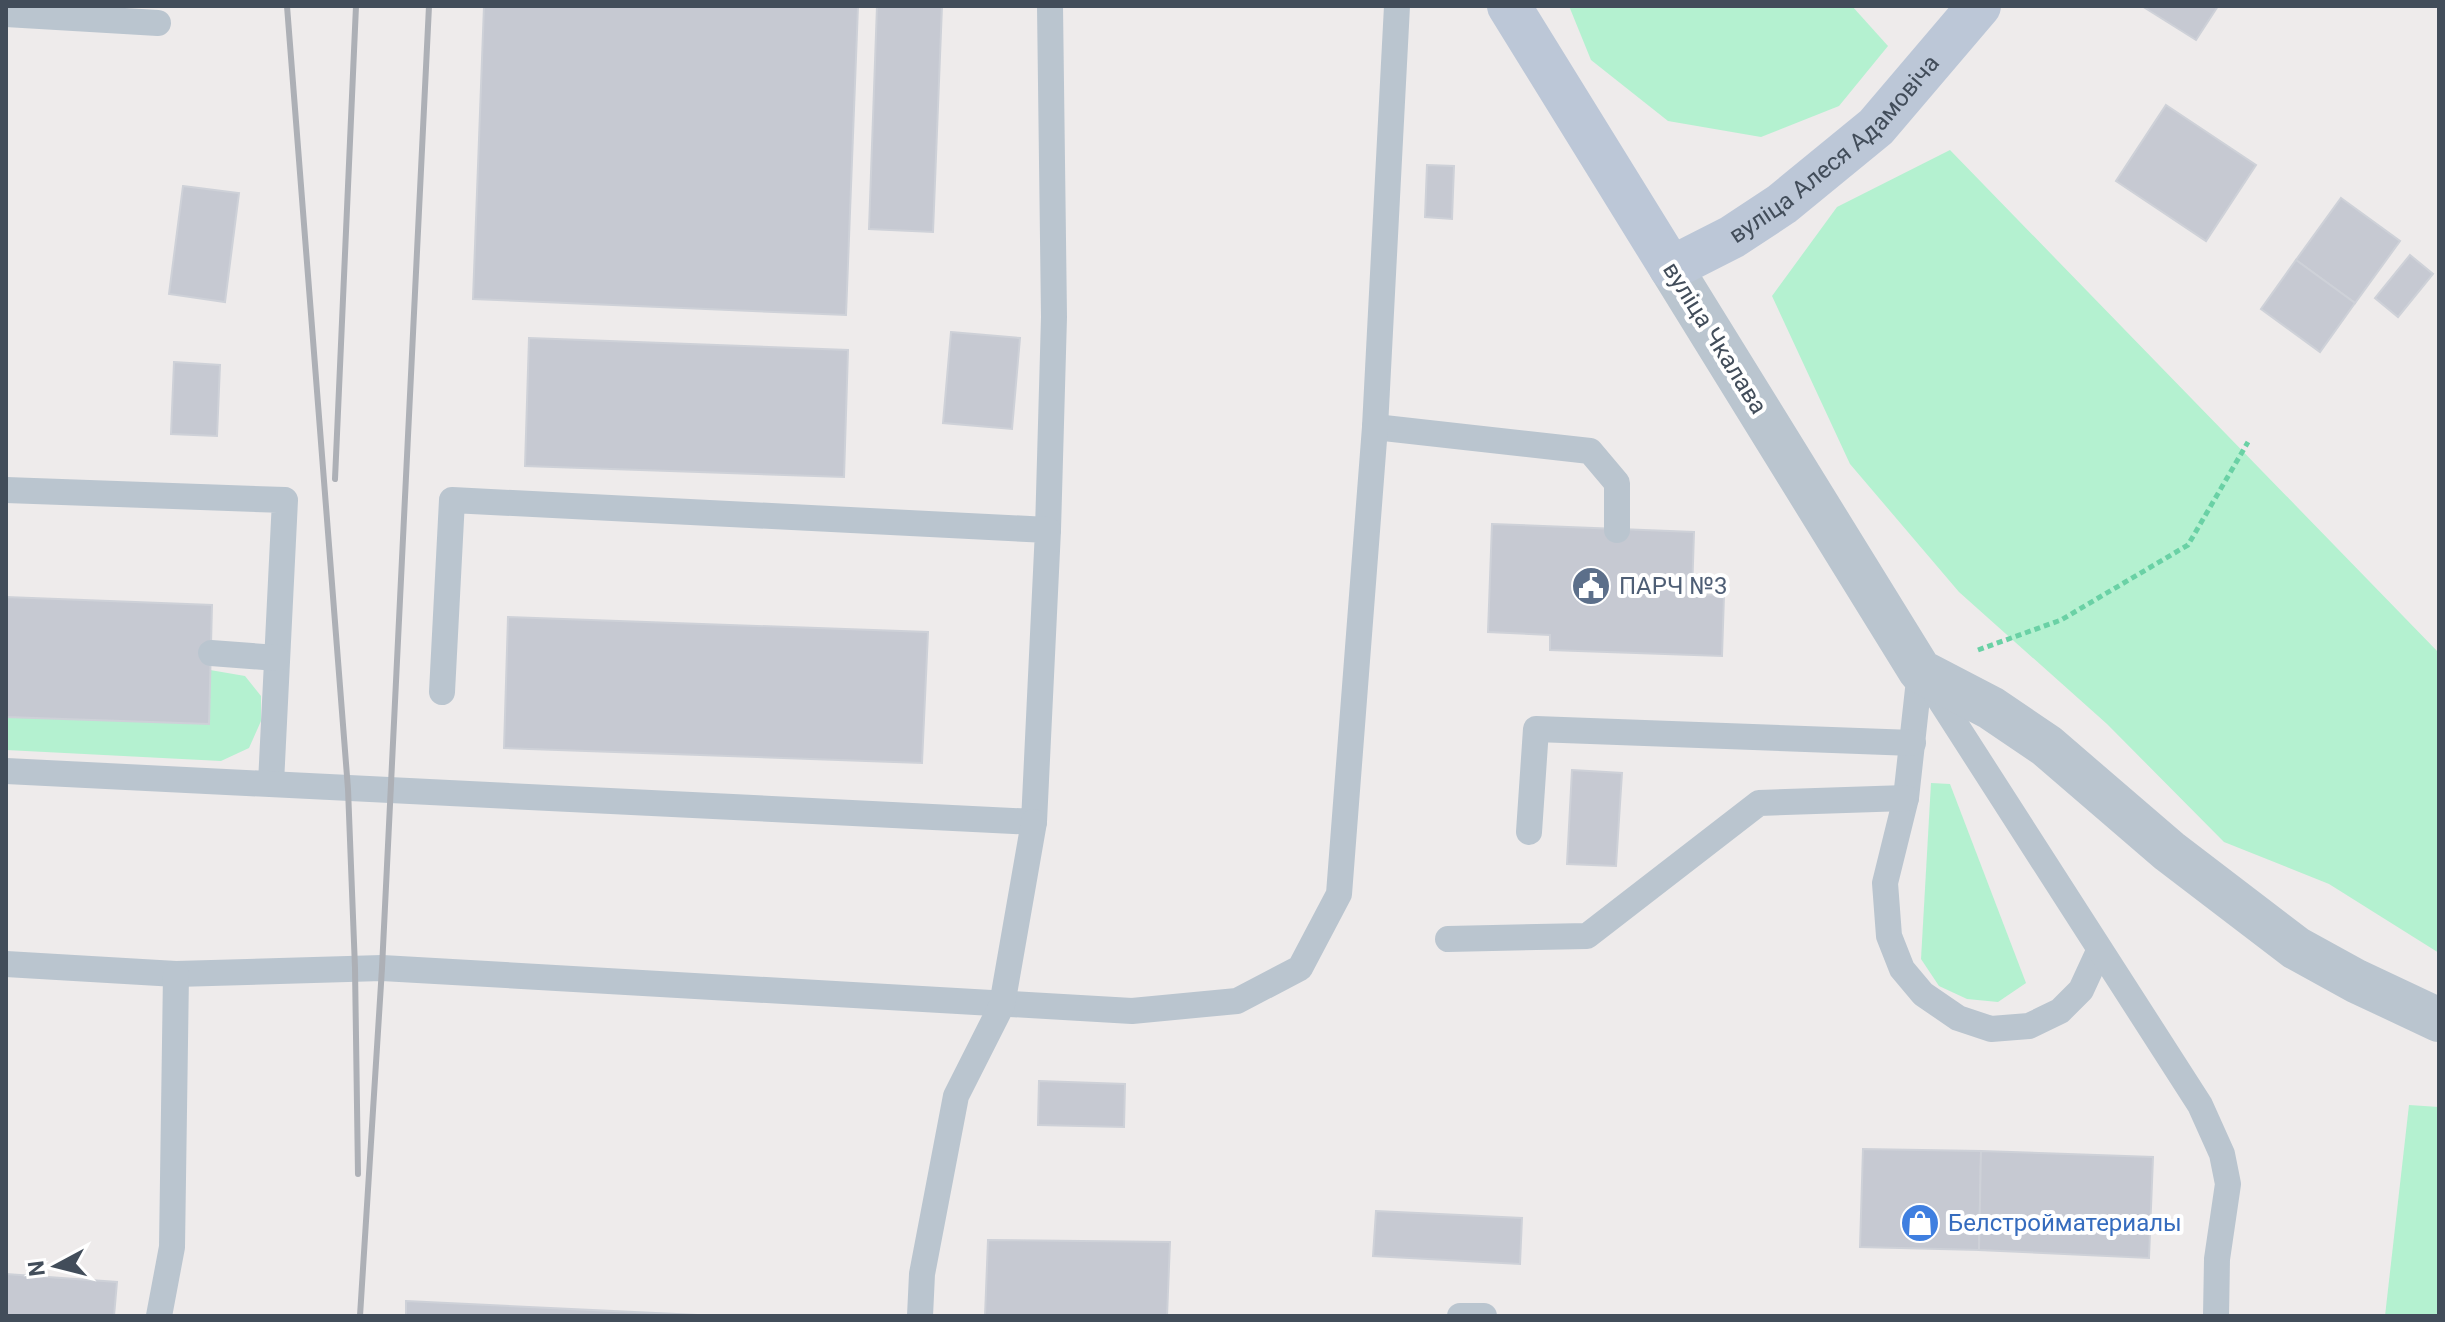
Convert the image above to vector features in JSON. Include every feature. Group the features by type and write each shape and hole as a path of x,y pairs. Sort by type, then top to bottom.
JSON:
{"street":[{"name":"вуліца Чкалава","path":"1509,6 1920,671"},
{"name":"вуліца Алеся Адамовіча","path":"1671,268 1732,237 1782,204 1876,127 1979,6"},
{"path":"1920,671 1991,708 2047,746 2169,851 2296,948 2356,981 2439,1020"}],"lane":[{"path":"920,1316 922,1274 956,1096 1002,1005 1034,822 1048,530 1054,317 1050,6"},
{"path":"6,964 176,974 382,968 1132,1011 1237,1001 1300,968 1339,894 1375,427 1397,6"},
{"path":"6,14 158,23"},
{"path":"1375,427 1590,451 1617,483 1617,530"},
{"path":"6,490 285,500 271,783"},
{"path":"442,692 452,500 1048,530"},
{"path":"211,653 277,658"},
{"path":"1920,671 1906,798 1885,883 1889,936 1902,969 1923,994 1958,1018 1991,1029 2029,1026 2060,1011 2081,990 2099,951"},
{"path":"1920,671 2200,1105 2222,1154 2228,1184 2217,1259 2216,1316"},
{"path":"1529,832 1536,729 1913,743"},
{"path":"6,771 1034,822"},
{"path":"1448,939 1587,936 1759,803 1906,798"},
{"path":"159,1316 172,1247 176,974"},
{"path":"1460,1316 1484,1316"}],"path":[{"path":"1920,671 2061,620 2188,545 2248,442"}],"green space":[{"path":"1569,6 1852,6 1888,46 1839,106 1761,137 1668,121 1591,60"},
{"path":"1950,150 2439,653 2439,953 2329,884 2224,842 2107,724 1959,592 1850,464 1772,296 1837,207"},
{"path":"210,670 245,676 261,696 261,721 249,748 221,761 6,750 6,717 208,724"},
{"path":"1931,783 1950,784 2026,983 1998,1002 1967,999 1939,986 1921,959"},
{"path":"2409,1105 2439,1107 2439,1316 2385,1316"}],"building":[{"path":"484,6 858,6 846,315 473,299"},
{"path":"877,6 942,6 933,232 869,229"},
{"path":"2142,6 2218,6 2196,40"},
{"path":"2166,105 2256,165 2206,241 2116,181"},
{"path":"1427,165 1454,166 1452,219 1425,217"},
{"path":"183,186 239,193 225,302 169,294"},
{"path":"2341,198 2400,241 2355,303 2296,260"},
{"path":"2410,255 2433,274 2398,317 2375,298"},
{"path":"2296,260 2355,303 2320,352 2261,309"},
{"path":"951,332 1020,338 1012,429 943,423"},
{"path":"529,338 848,350 844,477 525,466"},
{"path":"174,362 220,365 217,436 171,434"},
{"name":"ПАРЧ №3","path":"1492,524 1694,532 1692,594 1724,595 1722,656 1550,650 1550,635 1488,632"},
{"path":"6,597 212,605 209,724 6,717"},
{"path":"508,617 928,632 922,763 504,748"},
{"path":"1572,770 1622,773 1616,866 1567,864"},
{"path":"1039,1081 1125,1084 1124,1127 1038,1125"},
{"name":"Белстройматериалы","path":"1863,1149 1981,1151 1979,1250 1860,1247"},
{"path":"1981,1151 2153,1157 2149,1258 1979,1250"},
{"path":"1376,1211 1522,1218 1520,1264 1373,1256"},
{"path":"988,1240 1170,1242 1167,1316 985,1316"},
{"path":"6,1274 117,1282 114,1316 6,1316"},
{"path":"406,1301 719,1316 406,1316"}],"railway":[{"path":"287,6 348,789 358,1174"},
{"path":"335,479 356,6"},
{"path":"360,1316 382,968 429,6"}],"place":[{"name":"ПАРЧ №3","path":"1591,586"},
{"name":"Белстройматериалы","path":"1920,1223"}]}
